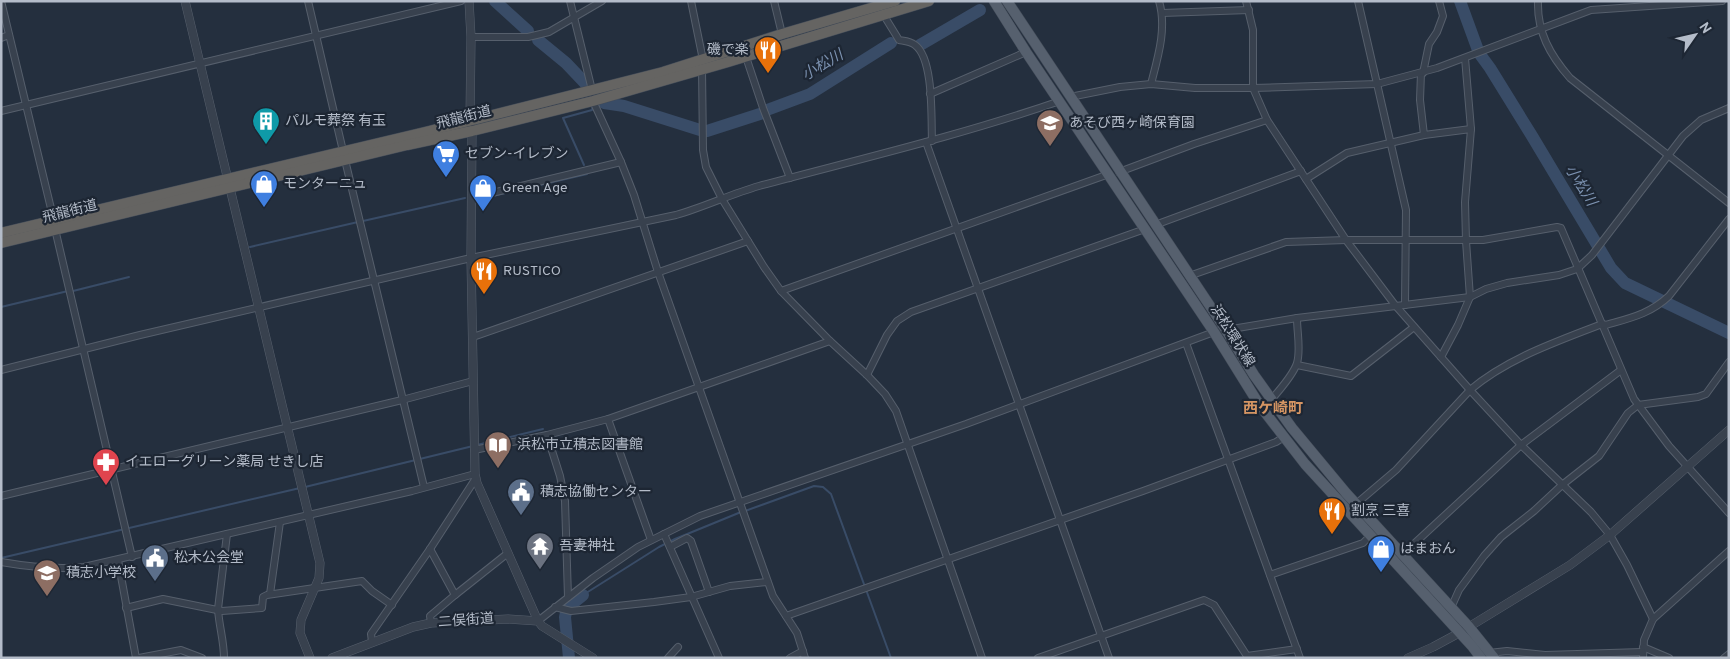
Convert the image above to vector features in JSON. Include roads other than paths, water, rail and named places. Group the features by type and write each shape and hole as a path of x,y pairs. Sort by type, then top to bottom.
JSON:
{"highway":[{"name":"飛龍街道","path":"1,233 54,225 471,126 592,95 702,64 782,34 895,1"},
{"name":"飛龍街道","path":"702,64 746,57 929,1"},
{"name":"飛龍街道","path":"1,243 54,225"}],"main road":[{"name":"浜松環状線","path":"994,1 1026,52 1065,99"},
{"name":"浜松環状線","path":"1006,1 1065,99 1150,227 1260,406 1305,464 1370,536 1459,633 1488,656"},
{"name":"浜松環状線","path":"1150,227 1188,276 1226,330 1271,400 1292,428 1356,504 1469,627 1488,656"}],"street":[{"path":"2,1 127,529 132,557"},
{"path":"185,1 320,563 319,578 301,620 300,633 310,658"},
{"path":"308,1 424,487"},
{"path":"1,110 460,1"},
{"path":"469,1 471,37 471,258 475,476 538,621 558,608 568,597 593,578 651,540 665,536 700,516 740,504 1020,404 1214,332 1297,318 1405,304 1450,301 1470,297 1495,286 1558,275 1578,268 1592,254 1683,136 1701,120 1729,108"},
{"path":"570,1 592,95 634,195 658,272 767,582 773,596 797,633 804,655 790,658"},
{"path":"471,37 528,37 549,32 602,1"},
{"path":"690,1 702,64 703,150 706,168 722,199 764,268 781,291 830,341 867,375 885,394 896,411 982,658"},
{"path":"774,1 782,34"},
{"path":"1151,84 1162,36 1162,13 1159,1"},
{"path":"1246,1 1254,37 1253,88 1267,120 1346,240 1395,306 1414,328 1521,445 1591,512 1610,535 1653,619"},
{"path":"1358,1 1406,210 1405,304"},
{"path":"1424,135 1420,100 1422,73 1429,44 1438,32 1443,16 1439,1"},
{"path":"1538,1 1541,30 1555,61 1570,78 1729,204"},
{"path":"1,370 258,307 700,208 750,189 929,141 1065,99 1120,87 1151,84 1195,88 1253,88 1378,84 1422,73 1591,10 1722,1"},
{"path":"1162,13 1249,10"},
{"path":"883,14 899,40 910,42 920,50 927,65 930,94 929,141 978,289 1109,658"},
{"path":"1,38 9,35"},
{"path":"930,94 1026,52"},
{"path":"746,57 790,178"},
{"path":"1441,357 1470,297 1465,202 1471,129 1465,58"},
{"path":"781,291 1194,144 1267,120"},
{"path":"1306,179 1347,153 1424,135 1471,129"},
{"path":"471,198 621,162"},
{"path":"867,375 887,335 897,322 911,312 1301,171"},
{"path":"1356,504 1396,470 1470,390 1482,380 1511,362 1567,338 1602,324 1606,325 1645,313 1657,307 1669,296 1729,219"},
{"path":"1188,276 1286,242 1346,240 1466,241 1483,240 1557,227 1561,228 1634,400 1687,467 1729,514"},
{"path":"472,337 748,241"},
{"path":"1271,400 1297,364 1299,349 1297,318"},
{"path":"1297,364 1351,376 1414,328"},
{"path":"474,446 547,435 608,419 830,341"},
{"path":"1186,343 1300,658"},
{"path":"1451,608 1459,590 1484,556 1501,537 1534,511 1562,484 1599,456 1628,413 1638,405 1698,397 1706,394 1729,362"},
{"path":"1403,554 1521,445 1621,370"},
{"path":"1,496 402,400 473,381"},
{"path":"608,419 651,540"},
{"path":"1408,658 1459,633 1570,565 1610,535 1729,430"},
{"path":"547,435 560,476 565,500 568,597"},
{"path":"786,616 1228,460 1276,442 1284,437"},
{"path":"1,562 63,570 132,557 475,476"},
{"path":"372,642 371,634 430,550 475,476"},
{"path":"270,594 280,522"},
{"path":"224,658 224,640 218,620 218,609 227,534"},
{"path":"665,536 719,658"},
{"path":"1270,575 1363,543 1370,536"},
{"path":"670,546 687,538 692,541 709,592"},
{"path":"430,550 455,595"},
{"path":"1643,652 1653,619 1729,551"},
{"path":"431,623 430,616 508,553"},
{"path":"118,560 126,608 138,658 181,650 202,658"},
{"path":"126,608 163,599 222,611 262,608 263,597 270,594 362,581 372,591 392,605"},
{"path":"558,608 571,611 691,597 730,586 767,582"},
{"path":"1038,658 1204,600 1214,605 1246,656 1297,649"},
{"name":"二俣街道","path":"332,658 413,627 431,623 508,618 538,621 542,626 593,658"},
{"path":"668,658 678,648"},
{"path":"1488,656 1507,651 1545,655 1643,652 1669,658"},
{"path":"1724,658 1729,654"}],"waterway":[{"name":"小松川","path":"495,1 528,31"},
{"name":"小松川","path":"1460,1 1479,53 1532,136 1611,268 1625,283 1729,333"},
{"name":"小松川","path":"920,45 980,10"},
{"name":"小松川","path":"538,40 566,63 585,83"},
{"name":"小松川","path":"767,110 810,94 891,43"},
{"name":"小松川","path":"604,103 624,106 700,130"},
{"path":"584,165 563,118 592,110 593,105"},
{"name":"小松川","path":"707,131 763,113"},
{"path":"480,199 587,174"},
{"path":"363,221 465,198"},
{"path":"250,247 358,222"},
{"path":"73,291 129,277"},
{"path":"1,307 68,291"},
{"path":"477,445 543,429"},
{"path":"305,487 473,446"},
{"path":"745,511 814,486 823,487 831,494 891,658"},
{"path":"1,558 300,488"},
{"path":"583,595 659,547 741,512"},
{"path":"569,658 565,617 567,608 583,595"}],"place":[{"name":"磯で楽","path":"768,74"},
{"name":"パルモ葬祭 有玉","path":"266,145"},
{"name":"あそび西ヶ崎保育園","path":"1050,147"},
{"name":"セブン-イレブン","path":"446,178"},
{"name":"モンターニュ","path":"264,208"},
{"name":"Green Age","path":"483,212"},
{"name":"RUSTICO","path":"484,295"},
{"name":"浜松市立積志図書館","path":"498,469"},
{"name":"イエローグリーン薬局 せきし店","path":"106,486"},
{"name":"積志協働センター","path":"521,516"},
{"name":"割烹 三喜","path":"1332,535"},
{"name":"吾妻神社","path":"540,570"},
{"name":"はまおん","path":"1381,573"},
{"name":"松木公会堂","path":"155,582"},
{"name":"積志小学校","path":"47,597"}],"district":[{"name":"西ケ崎町","path":"1273,409"}]}
